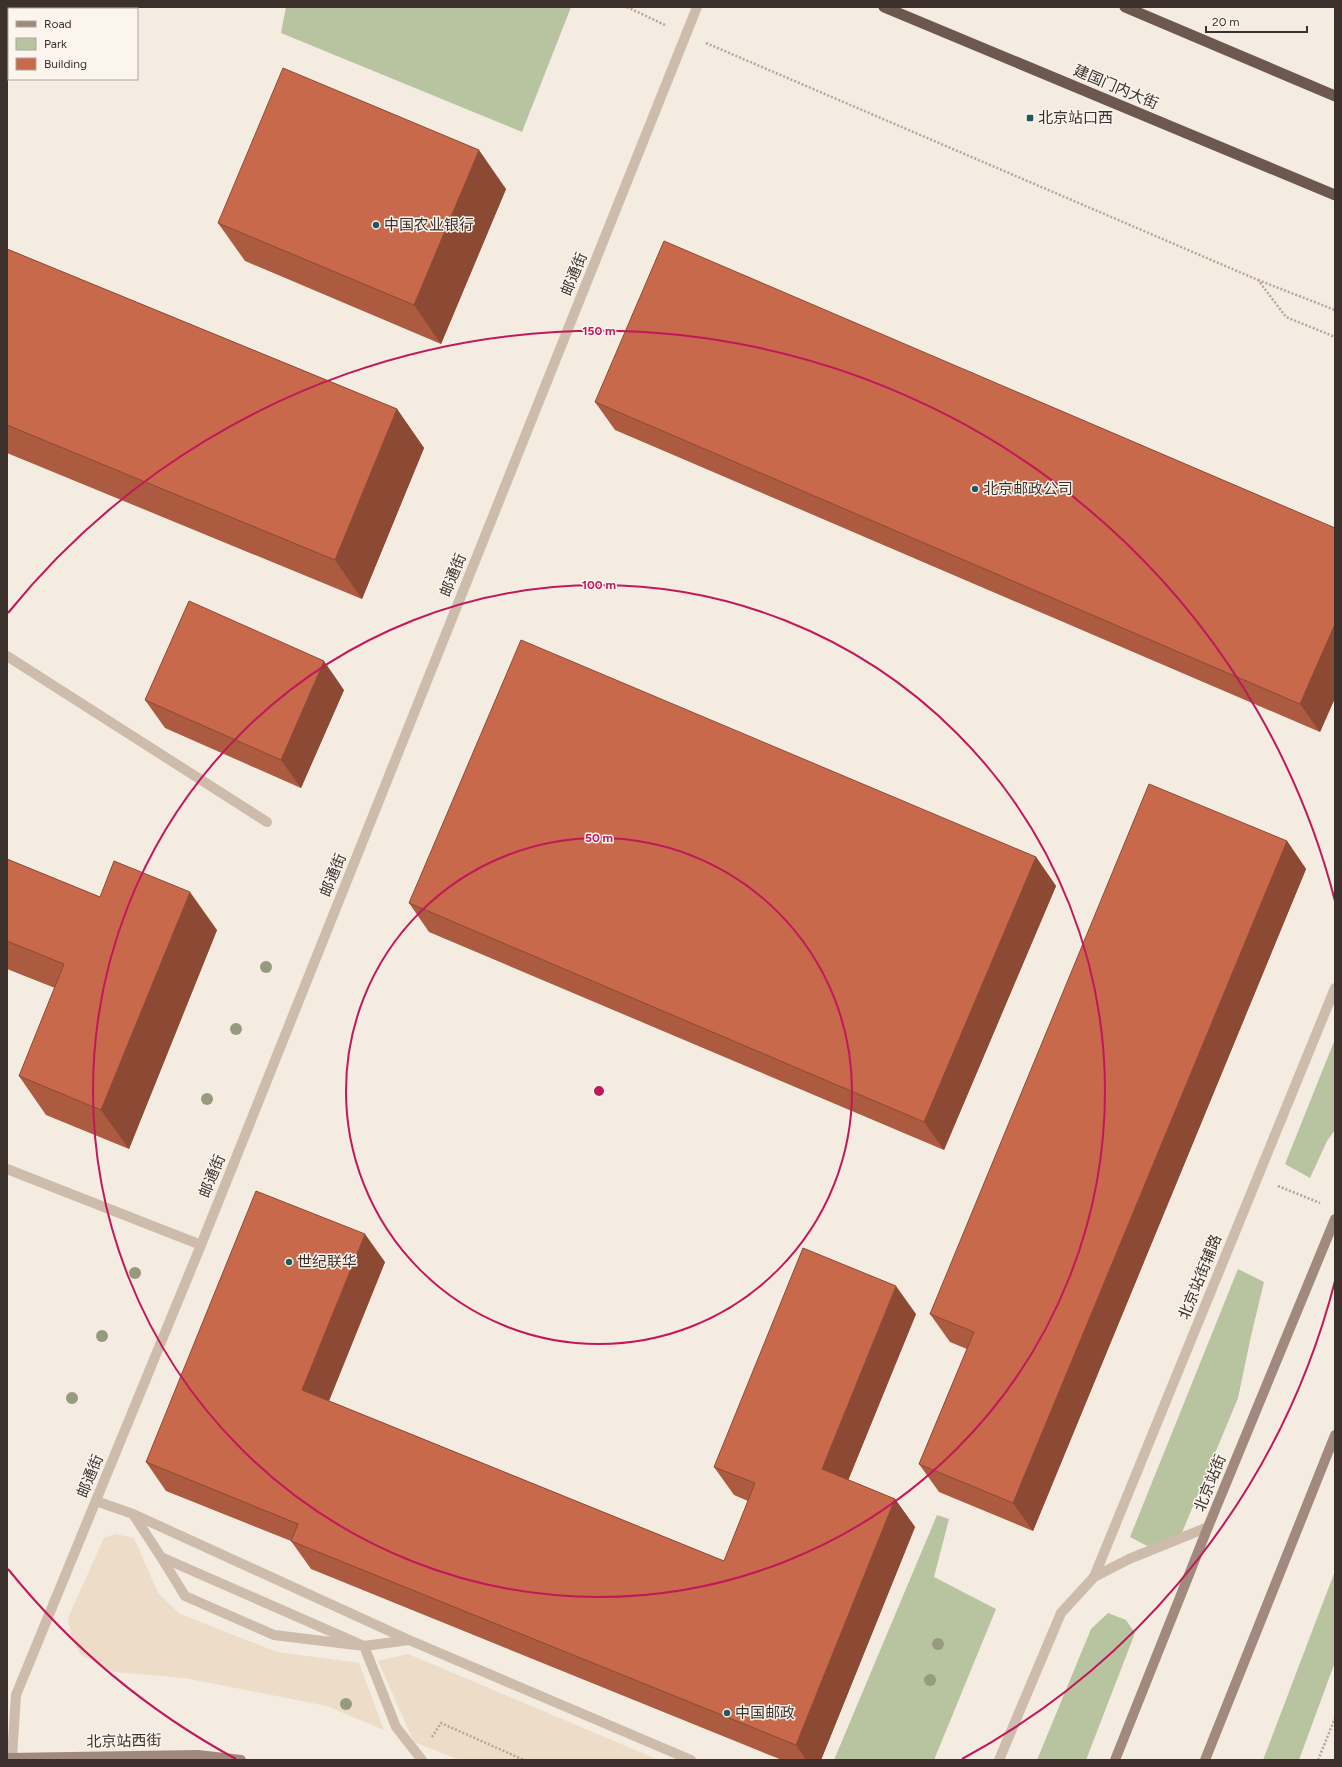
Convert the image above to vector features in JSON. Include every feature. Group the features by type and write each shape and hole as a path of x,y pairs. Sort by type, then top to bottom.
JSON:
{"highway":[{"name":"建国门内大街","path":"884,7 1335,195"},
{"path":"1125,7 1335,96"}],"main road":[{"name":"北京站街","path":"1115,1760 1208,1527 1335,1219"},
{"path":"1205,1760 1335,1435"},
{"name":"北京站西街","path":"9,1758 198,1755 241,1760"}],"street":[{"name":"邮通街","path":"9,1758 16,1695 201,1245 697,7"},
{"path":"7,656 267,822"},
{"name":"北京站街辅路","path":"1094,1577 1335,988"},
{"path":"7,1169 201,1245"},
{"path":"96,1501 133,1514 408,1640 691,1760"},
{"path":"133,1514 185,1596 274,1635 364,1646 408,1640"},
{"path":"999,1760 1061,1613 1094,1577 1129,1559 1208,1527"},
{"path":"161,1557 364,1646 396,1727 422,1760"}],"path":[{"path":"628,7 686,34 1258,280 1335,310"},
{"path":"1258,280 1286,316 1335,337"},
{"path":"1257,1177 1321,1204"},
{"path":"1318,1760 1335,1718"},
{"path":"440,1723 524,1760"}],"green space":[{"path":"286,7 571,7 522,132 281,33"},
{"path":"1335,1039 1335,1130 1327,1141 1310,1178 1285,1164"},
{"path":"1238,1269 1264,1282 1238,1398 1181,1535 1157,1551 1130,1537"},
{"path":"937,1515 949,1519 934,1577 996,1609 934,1760 834,1760"},
{"path":"1335,1571 1335,1662 1299,1760 1263,1760"},
{"path":"1108,1613 1126,1620 1135,1633 1086,1760 1037,1760 1091,1629"}],"shaded area":[{"path":"115,1534 134,1538 158,1593 180,1614 277,1652 359,1663 384,1730 327,1706 185,1678 114,1672 81,1655 71,1636 68,1618 104,1538"},
{"path":"408,1654 659,1760 460,1760 414,1742 378,1661"}],"building":[{"name":"中国农业银行","path":"283,68 479,150 414,305 218,223"},
{"name":"北京邮政公司","path":"664,241 1335,528 1335,624 1300,704 595,402"},
{"path":"7,249 397,409 335,560 7,425"},
{"path":"189,601 324,661 281,760 145,700"},
{"path":"521,640 1036,857 924,1122 409,903"},
{"path":"1149,784 1287,841 1013,1503 919,1464 974,1332 930,1314"},
{"path":"7,859 100,897 114,861 190,892 101,1110 19,1076 64,964 7,941"},
{"path":"256,1191 365,1234 302,1390 724,1561 755,1483 714,1467 803,1248 896,1286 822,1469 895,1499 796,1745 291,1541 298,1524 146,1462"}],"place":[{"name":"北京站口西","path":"1030,118"},
{"name":"中国农业银行","path":"376,225"},
{"name":"北京邮政公司","path":"975,489"},
{"name":"世纪联华","path":"289,1262"},
{"name":"中国邮政","path":"727,1713"}]}
